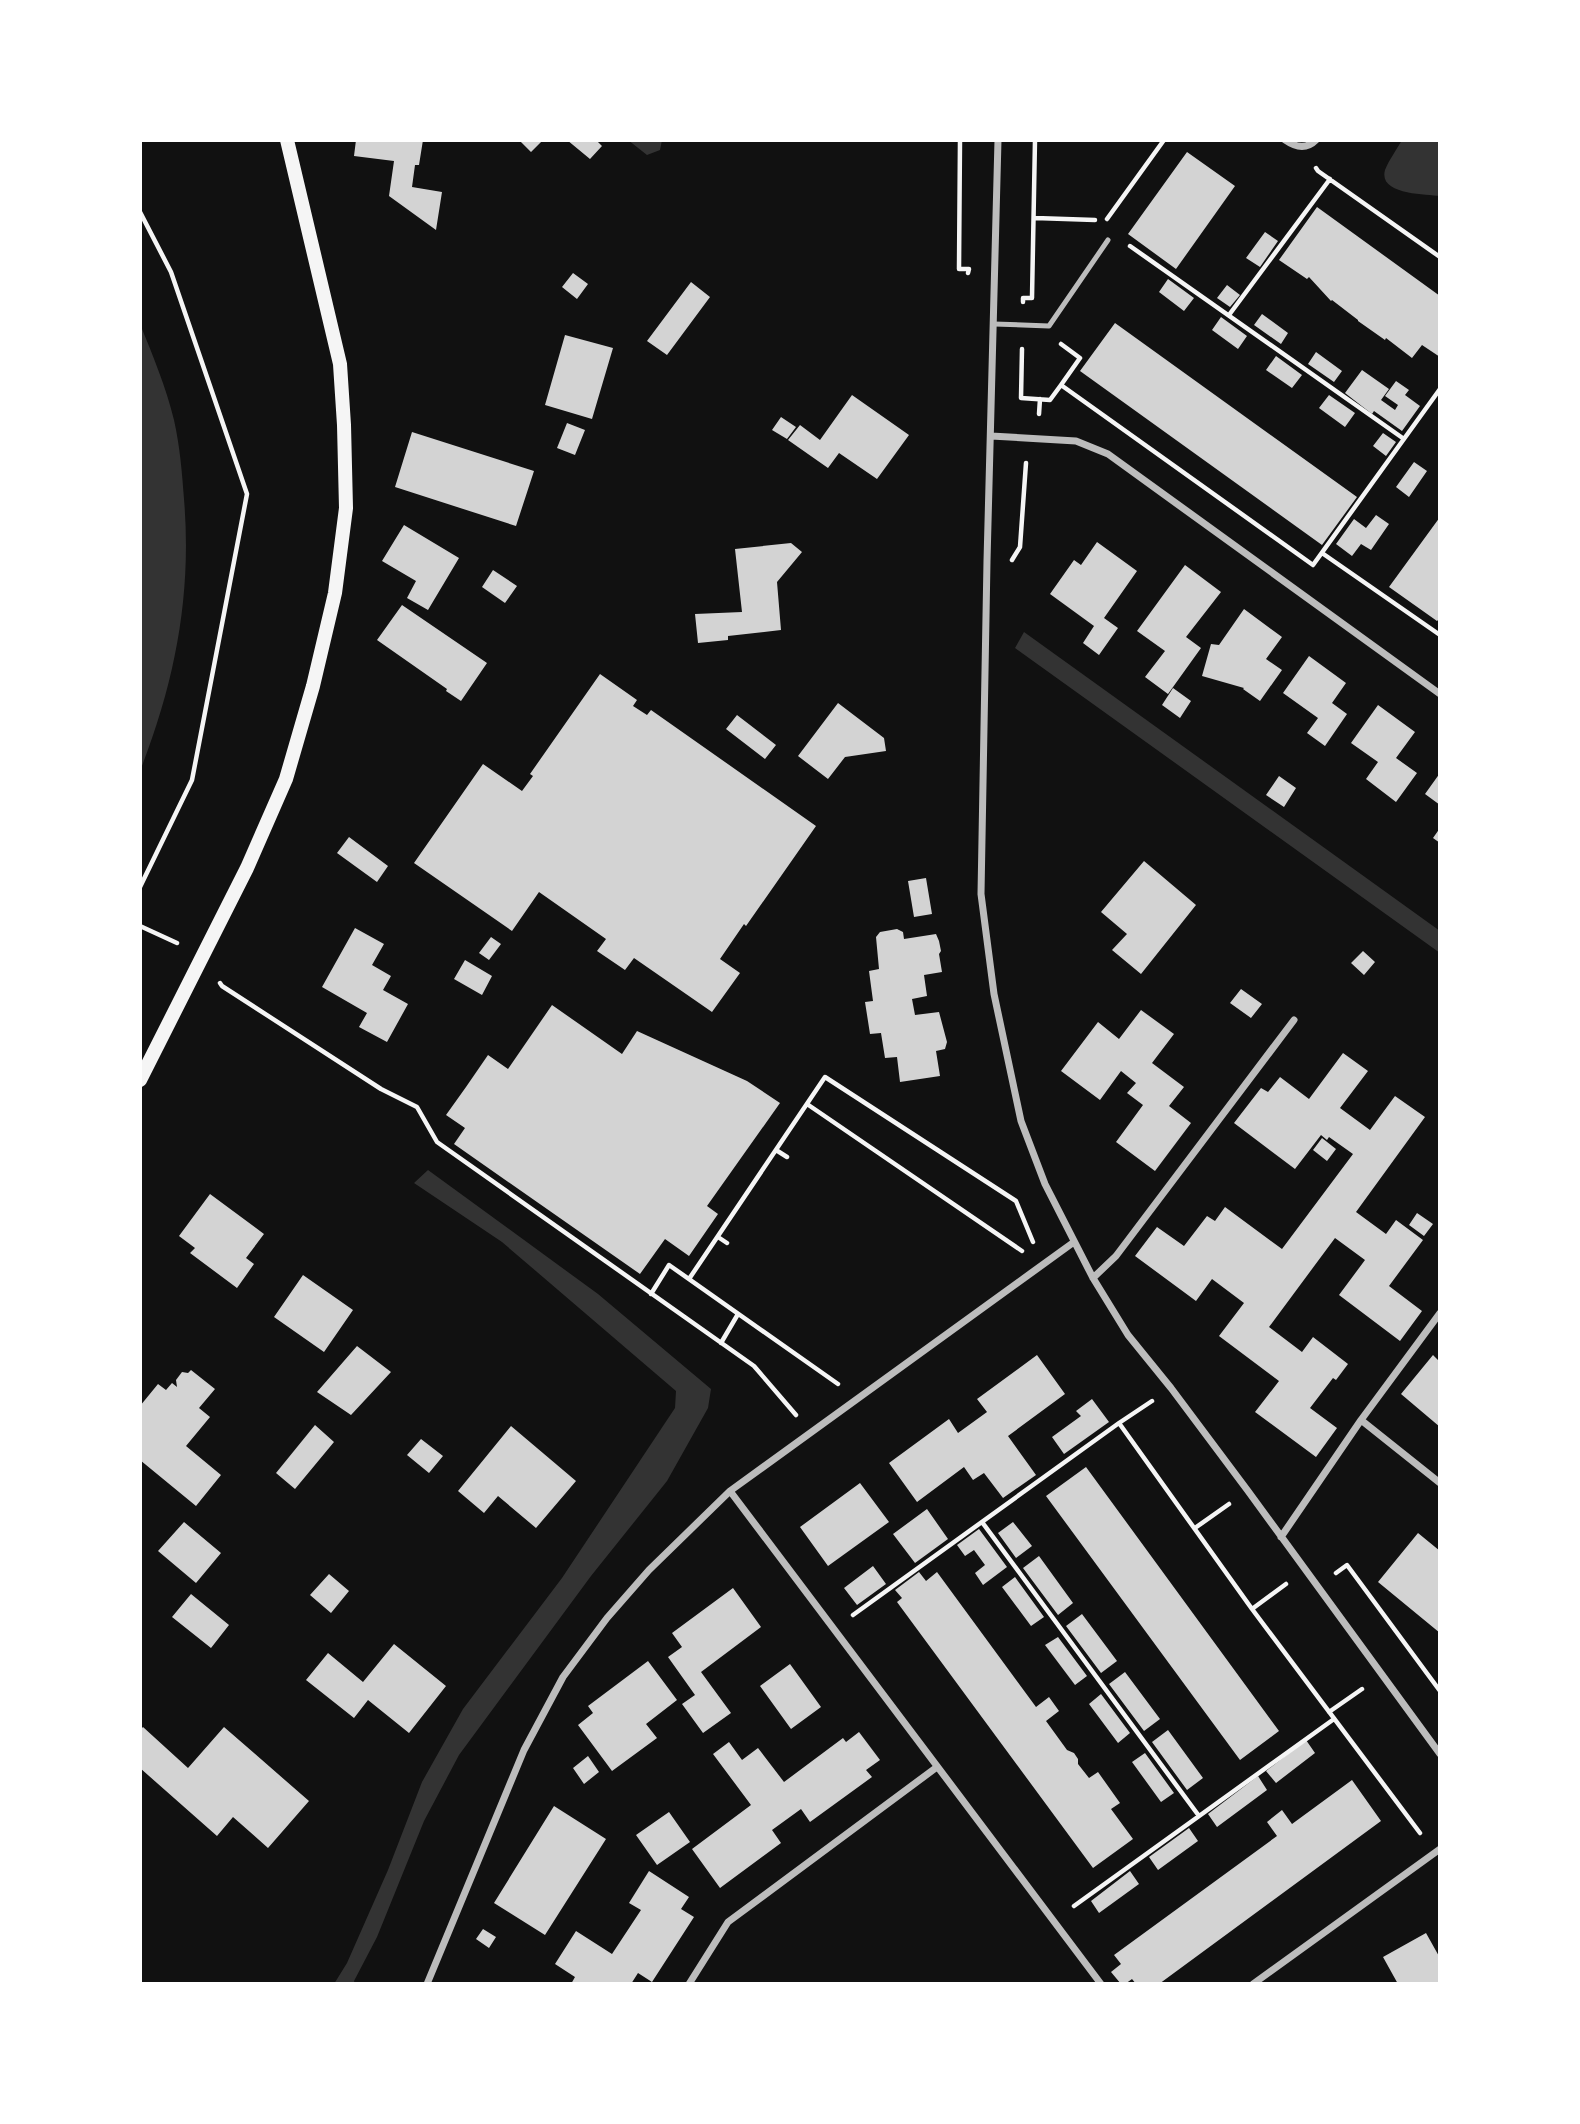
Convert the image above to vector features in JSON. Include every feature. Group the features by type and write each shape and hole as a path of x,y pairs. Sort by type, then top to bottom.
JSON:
{"main road":[{"path":"140,1080 247,867 286,779 313,686 335,593 346,508 340,364 287,140"}],"street":[{"path":"998,140 981,894 986,943 1005,1053 1021,1121 1045,1184 1093,1278 1128,1335 1248,1491 1440,1754"},
{"path":"1285,140 1297,147 1305,147 1315,140"},
{"path":"990,436 1076,441 1108,454 1440,693"},
{"path":"1093,1278 1116,1256 1294,1020"},
{"path":"426,1984 524,1750 563,1677 607,1618 649,1570 730,1491 1074,1242"},
{"path":"1281,1537 1361,1420 1440,1313"},
{"path":"1361,1420 1440,1483"},
{"path":"730,1491 1101,1984"},
{"path":"689,1984 728,1922 937,1767"},
{"path":"1253,1984 1437,1851"}],"lane":[{"path":"994,324 1049,326 1108,240"}],"path":[{"path":"960,140 959,269 969,269 968,282"},
{"path":"1035,140 1031,298 1023,298 1021,398 1050,400 1080,358 1056,340 1049,326"},
{"path":"1106,228 1106,220 1164,140"},
{"path":"1305,147 1318,171 1440,257"},
{"path":"1229,316 1330,179"},
{"path":"140,212 172,272 247,494 192,780 140,887"},
{"path":"1035,218 1106,220"},
{"path":"1123,241 1404,439"},
{"path":"1061,385 1313,565"},
{"path":"1295,589 1440,389"},
{"path":"987,561 1010,563 1020,548 1025,464 1037,460 1040,399"},
{"path":"1322,553 1440,635"},
{"path":"140,926 203,955"},
{"path":"222,986 381,1089 417,1107 438,1142 754,1366 812,1433"},
{"path":"689,1279 825,1077 1016,1201 1043,1265"},
{"path":"807,1104 1043,1265"},
{"path":"776,1150 786,1157"},
{"path":"718,1237 727,1243"},
{"path":"651,1294 669,1265 859,1398"},
{"path":"721,1343 738,1314"},
{"path":"833,1629 1171,1388"},
{"path":"1119,1423 1334,1719 1437,1851"},
{"path":"1195,1528 1248,1491"},
{"path":"982,1522 1199,1816"},
{"path":"1329,1712 1382,1674"},
{"path":"1054,1921 1334,1719"}],"shaded area":[{"path":"628,140 662,140 660,150 647,155"},
{"path":"1402,140 1440,140 1440,196 1405,192 1389,184 1385,178 1385,170"},
{"path":"140,324 174,420 182,469 186,535 183,604 178,638 163,704 140,771"},
{"path":"1024,632 1440,931 1440,953 1015,648"},
{"path":"428,1170 598,1294 711,1389 708,1408 667,1481 591,1576 459,1755 424,1821 355,1984 334,1984 347,1963 388,1870 422,1782 463,1709 562,1578 675,1408 676,1391 502,1242 414,1183"}],"building":[{"path":"356,140 423,140 412,187 442,192 436,230 389,196 394,161 354,156"},
{"path":"519,140 543,140 531,152"},
{"path":"567,140 596,140 602,146 590,159"},
{"path":"1187,152 1235,186 1176,269 1128,234"},
{"path":"1317,207 1440,296 1440,357 1422,345 1412,358 1331,301 1309,277 1307,279 1279,260"},
{"path":"1265,232 1278,241 1260,267 1246,258"},
{"path":"573,273 588,284 577,299 562,287"},
{"path":"1168,279 1194,298 1184,311 1159,292"},
{"path":"691,282 710,297 667,355 647,341"},
{"path":"1227,285 1240,295 1230,307 1217,298"},
{"path":"1262,314 1288,333 1281,344 1254,325"},
{"path":"1221,317 1247,336 1238,349 1212,330"},
{"path":"1115,323 1357,497 1322,545 1080,371"},
{"path":"565,335 613,348 592,419 545,405"},
{"path":"1316,352 1342,371 1334,382 1308,364"},
{"path":"1276,356 1302,375 1292,388 1266,370"},
{"path":"1362,370 1389,389 1381,400 1395,410 1398,405 1385,396 1396,381 1409,390 1405,395 1420,406 1402,431 1374,411 1372,414 1345,393"},
{"path":"852,395 909,435 877,479 839,453 828,468 788,440 800,425 820,440"},
{"path":"1329,395 1355,413 1345,427 1319,408"},
{"path":"781,417 796,427 787,439 772,430"},
{"path":"567,423 585,430 575,455 557,448"},
{"path":"412,432 534,471 516,526 395,487"},
{"path":"1383,433 1396,442 1386,456 1373,446"},
{"path":"1414,462 1427,471 1409,497 1396,487"},
{"path":"1376,515 1389,524 1371,550 1361,544 1352,556 1336,544 1354,519 1366,528"},
{"path":"1440,517 1440,618 1437,621 1389,587"},
{"path":"404,525 459,558 428,610 407,598 416,581 382,561"},
{"path":"1097,542 1137,571 1104,618 1118,628 1099,655 1083,643 1094,626 1050,594 1074,560 1081,565"},
{"path":"791,543 802,552 777,582 781,630 728,636 728,640 698,643 695,614 742,612 735,549"},
{"path":"1185,565 1221,592 1186,637 1201,648 1168,694 1145,677 1165,651 1137,631"},
{"path":"493,570 517,586 505,603 482,587"},
{"path":"402,605 487,663 461,701 377,640"},
{"path":"1244,609 1282,637 1266,659 1282,670 1260,701 1244,688 1202,676 1211,644 1219,645"},
{"path":"1309,656 1346,683 1332,703 1347,714 1325,746 1307,733 1318,718 1283,693"},
{"path":"600,674 637,700 633,706 647,715 651,710 816,826 720,959 740,973 712,1012 634,958 625,970 597,951 606,939 539,892 512,931 414,863 483,764 522,791 533,776 530,774"},
{"path":"1173,688 1191,701 1180,718 1162,705"},
{"path":"838,703 884,738 886,751 845,757 828,779 798,756"},
{"path":"1378,705 1415,732 1396,758 1417,773 1396,802 1366,779 1378,762 1351,743"},
{"path":"737,715 776,745 765,759 726,729"},
{"path":"1440,773 1440,805 1425,794"},
{"path":"1279,776 1296,788 1284,807 1266,795"},
{"path":"1440,828 1440,843 1433,838"},
{"path":"349,837 388,866 377,882 337,853"},
{"path":"1144,861 1196,905 1141,974 1112,950 1127,934 1101,912"},
{"path":"926,878 932,914 914,917 908,881"},
{"path":"355,928 384,944 372,965 391,976 383,990 408,1004 387,1042 359,1027 367,1013 322,987"},
{"path":"897,929 903,932 904,939 936,934 939,941 942,972 924,975 927,996 912,999 915,1015 939,1012 947,1042 945,1049 936,1051 940,1076 900,1082 897,1057 885,1058 881,1033 870,1034 865,1002 873,1001 869,971 879,969 876,937 880,932"},
{"path":"491,937 501,944 489,960 479,953"},
{"path":"1363,951 1375,962 1364,975 1351,963"},
{"path":"465,960 492,976 482,995 454,979"},
{"path":"1241,989 1262,1004 1251,1018 1230,1003"},
{"path":"552,1005 622,1054 637,1031 747,1081 780,1103 707,1206 718,1214 689,1256 665,1239 640,1274 454,1144 465,1128 446,1115 488,1055 508,1069"},
{"path":"1141,1010 1174,1034 1152,1063 1184,1087 1169,1106 1191,1123 1155,1171 1116,1142 1143,1105 1127,1093 1136,1083 1121,1071 1100,1100 1061,1071 1098,1022 1119,1039"},
{"path":"1343,1053 1368,1071 1340,1108 1370,1130 1395,1096 1425,1117 1356,1212 1386,1234 1396,1220 1423,1240 1389,1286 1422,1311 1400,1341 1339,1295 1365,1260 1335,1238 1269,1327 1302,1352 1313,1337 1348,1364 1336,1380 1333,1378 1310,1408 1337,1428 1316,1457 1255,1412 1279,1381 1219,1336 1244,1303 1212,1279 1196,1301 1135,1256 1157,1227 1184,1246 1207,1216 1215,1221 1225,1207 1282,1249 1353,1154 1329,1137 1327,1140 1321,1135 1295,1169 1234,1123 1261,1088 1268,1092 1280,1077 1309,1099"},
{"path":"1322,1138 1336,1149 1327,1161 1313,1150"},
{"path":"210,1194 264,1234 246,1258 254,1264 237,1288 190,1253 195,1248 179,1236"},
{"path":"1417,1213 1433,1224 1424,1236 1409,1225"},
{"path":"303,1275 353,1310 324,1352 274,1317"},
{"path":"357,1346 391,1372 351,1415 317,1392"},
{"path":"1037,1355 1065,1394 1008,1436 1036,1475 1003,1498 984,1473 973,1480 964,1467 917,1502 889,1463 949,1419 958,1433 987,1412 977,1399"},
{"path":"1433,1355 1440,1362 1440,1427 1401,1394"},
{"path":"191,1370 215,1389 199,1408 210,1417 186,1446 221,1475 196,1506 140,1460 140,1406 158,1384 166,1390 172,1383 177,1387 176,1380 182,1372 188,1373"},
{"path":"1092,1399 1109,1422 1064,1454 1052,1437 1081,1416 1076,1411"},
{"path":"315,1425 334,1442 295,1489 276,1473"},
{"path":"511,1426 576,1481 536,1528 498,1496 484,1513 458,1491"},
{"path":"421,1439 443,1456 429,1473 407,1455"},
{"path":"1086,1467 1279,1731 1240,1760 1046,1496"},
{"path":"860,1483 889,1522 828,1566 800,1527"},
{"path":"927,1509 948,1539 915,1563 893,1534"},
{"path":"184,1522 221,1553 196,1583 158,1551"},
{"path":"1013,1522 1032,1546 1016,1558 998,1533"},
{"path":"979,1529 1007,1567 983,1585 975,1573 985,1565 974,1550 965,1556 957,1545"},
{"path":"1418,1533 1440,1551 1440,1633 1378,1582"},
{"path":"1039,1556 1073,1603 1058,1615 1023,1568"},
{"path":"873,1566 886,1584 857,1605 844,1588"},
{"path":"919,1572 926,1581 937,1572 1036,1707 1049,1697 1059,1711 1046,1721 1067,1750 1074,1753 1078,1764 1089,1778 1098,1772 1120,1803 1111,1809 1133,1839 1093,1868 897,1602 902,1598 895,1590"},
{"path":"329,1574 349,1591 331,1613 310,1595"},
{"path":"1015,1577 1044,1617 1031,1626 1002,1587"},
{"path":"733,1588 761,1627 701,1672 731,1713 703,1733 682,1704 695,1695 668,1657 682,1647 672,1633"},
{"path":"191,1594 229,1625 211,1648 172,1617"},
{"path":"1082,1614 1117,1661 1101,1673 1066,1626"},
{"path":"1058,1637 1087,1676 1075,1685 1045,1645"},
{"path":"394,1644 446,1686 409,1733 368,1700 354,1718 306,1680 328,1653 363,1682"},
{"path":"648,1661 677,1700 646,1724 657,1738 612,1771 578,1725 593,1713 588,1706"},
{"path":"790,1664 821,1707 791,1729 760,1686"},
{"path":"1125,1672 1160,1719 1144,1731 1109,1684"},
{"path":"1101,1694 1130,1733 1118,1743 1089,1704"},
{"path":"143,1727 188,1768 224,1727 309,1801 268,1848 233,1817 217,1836 140,1768 140,1730"},
{"path":"1168,1730 1203,1778 1187,1790 1152,1742"},
{"path":"859,1732 880,1760 866,1770 872,1777 810,1822 801,1809 772,1830 781,1843 720,1888 692,1849 751,1805 713,1754 729,1742 742,1760 758,1748 784,1782 843,1738 846,1742"},
{"path":"1306,1740 1315,1753 1276,1783 1266,1771"},
{"path":"1145,1753 1174,1793 1161,1802 1132,1762"},
{"path":"588,1756 599,1772 584,1784 573,1768"},
{"path":"1258,1776 1267,1790 1217,1827 1208,1814"},
{"path":"1352,1780 1381,1821 1159,1984 1136,1984 1132,1979 1121,1984 1111,1972 1121,1964 1114,1955 1277,1836 1267,1822 1282,1810 1292,1824"},
{"path":"554,1806 606,1839 545,1935 494,1903"},
{"path":"669,1812 690,1842 657,1865 636,1835"},
{"path":"1189,1828 1198,1841 1158,1870 1149,1857"},
{"path":"649,1871 689,1897 681,1909 694,1917 652,1982 638,1973 631,1984 571,1984 575,1977 555,1964 576,1931 612,1954 641,1910 629,1903"},
{"path":"1130,1871 1139,1884 1099,1913 1091,1901"},
{"path":"483,1929 496,1937 489,1948 476,1939"},
{"path":"1426,1933 1440,1958 1440,1984 1398,1984 1383,1957"}]}
